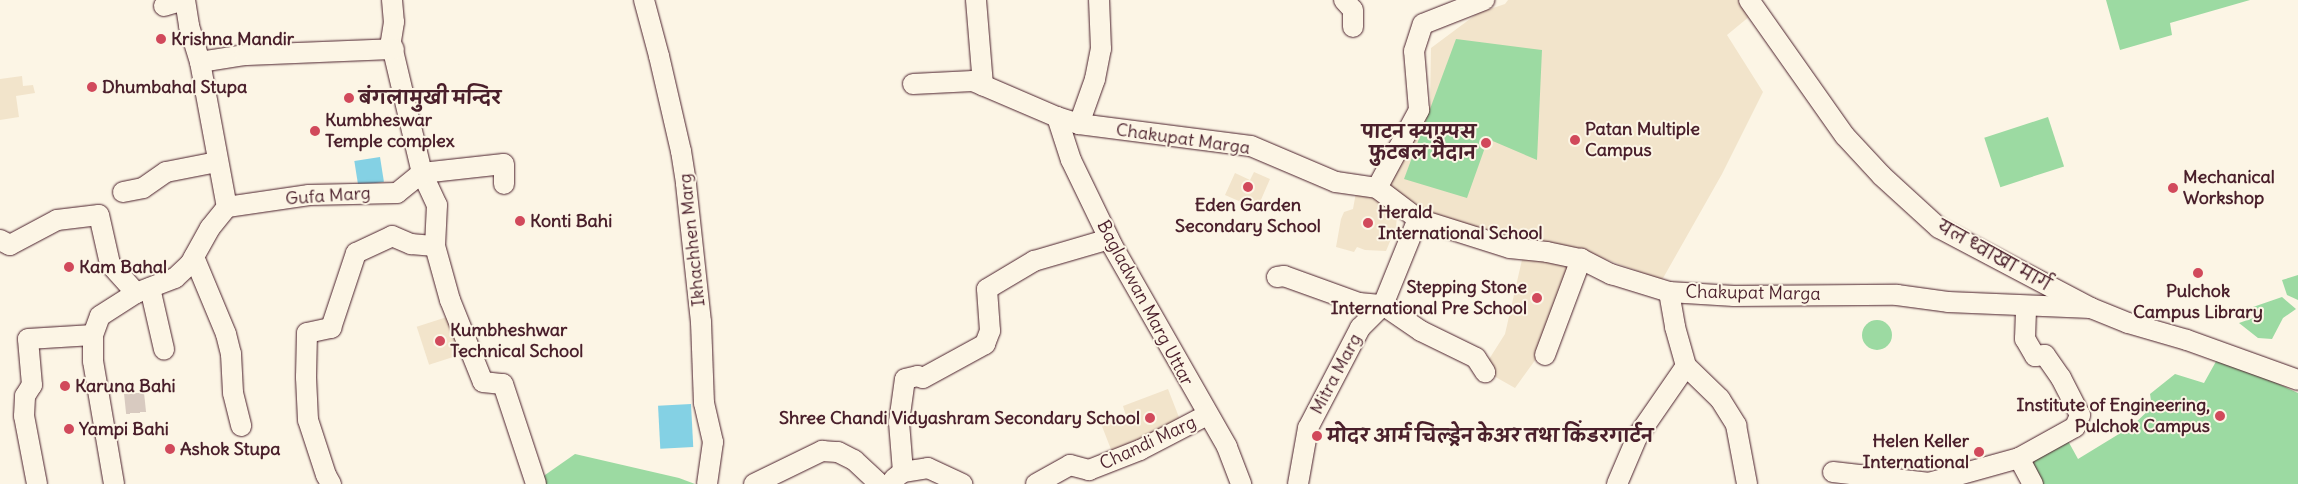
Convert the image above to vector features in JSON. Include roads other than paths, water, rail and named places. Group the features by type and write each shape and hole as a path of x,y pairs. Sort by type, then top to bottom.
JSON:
{"street":[{"path":"114,484 93,361 92,335 100,316 143,291 175,278 190,264 210,228 227,207 217,162 200,62 189,26 184,0 164,6"},
{"path":"392,0 394,22 391,42 422,173 437,205 435,246 450,300 483,382 503,384 536,484"},
{"name":"Ikhachhen Marg","path":"644,0 681,151 686,184 701,322 704,403 713,442 707,484"},
{"path":"976,0 983,86"},
{"path":"1080,124 1095,79 1101,49 1099,0"},
{"path":"1344,0 1353,10 1353,27"},
{"path":"1377,188 1419,110 1414,51 1424,24 1484,0"},
{"name":"यल ध्वाखा मार्ग","path":"1749,0 1845,136 1882,176 1939,228 2091,308 2128,324 2187,340 2298,380"},
{"path":"200,62 245,55 394,49"},
{"name":"Chakupat Marga","path":"913,84 973,81 1057,117 1080,124 1251,146 1336,182 1377,188 1418,219 1459,230 1510,248 1547,252 1581,259 1611,274 1669,292 1734,296 1897,295 1948,302 2026,307 2051,305 2091,308"},
{"name":"Bagladwan Marg Uttar","path":"1057,117 1071,160 1109,239 1227,448 1241,484"},
{"path":"123,192 143,188 166,172 217,162"},
{"path":"422,173 504,164 504,184"},
{"name":"Gufa Marg","path":"227,207 309,195 397,193 422,173"},
{"path":"0,240 10,245 57,220 99,215 110,264 143,291 164,350"},
{"name":"Mitra Marg","path":"1298,484 1308,428 1360,328 1383,305 1418,219"},
{"path":"331,484 326,475 308,420 306,377 307,333 331,328 356,253 392,236 411,244 435,246"},
{"path":"963,484 928,468 896,478 899,422 905,378 918,376 923,378 985,344 990,331 987,289 1034,261 1109,239"},
{"path":"194,257 228,340 234,393 241,426"},
{"path":"1546,355 1581,259"},
{"path":"1277,277 1284,276 1360,302 1383,305 1421,331 1476,358 1485,372"},
{"path":"1669,292 1675,327 1686,366 1720,398 1736,425 1746,484"},
{"path":"1833,472 1927,483 2019,458 2075,427 2080,415 2061,378 2045,356 2035,356 2025,339 2026,307"},
{"path":"37,484 24,416 25,396 32,385 28,339 92,335"},
{"path":"1617,484 1637,436 1686,366"},
{"name":"Chandi Marg","path":"1036,484 1070,465 1089,470 1140,450 1207,415"},
{"path":"754,484 822,451 838,452 854,460 880,484"},
{"path":"2019,458 2033,484"}],"water":[{"path":"380,157 384,182 358,186 354,161"},
{"path":"691,404 693,447 660,449 658,406"}],"tunnel":[{"path":"134,393 137,423"}],"place":[{"name":"Krishna Mandir","path":"161,39"},
{"name":"Dhumbahal Stupa","path":"92,87"},
{"name":"बंगलामुखी मन्दिर","path":"349,98"},
{"name":"Kumbheswar Temple complex","path":"315,131"},
{"name":"Patan Multiple Campus","path":"1575,140"},
{"name":"पाटन क्याम्पस फुटबल मैदान","path":"1486,143"},
{"name":"Eden Garden Secondary School","path":"1248,187"},
{"name":"Mechanical Workshop","path":"2173,188"},
{"name":"Konti Bahi","path":"520,221"},
{"name":"Herald International School","path":"1368,223"},
{"name":"Kam Bahal","path":"69,267"},
{"name":"Pulchok Campus Library","path":"2198,273"},
{"name":"Stepping Stone International Pre School","path":"1537,298"},
{"name":"Kumbheshwar Technical School","path":"440,341"},
{"name":"Karuna Bahi","path":"65,386"},
{"name":"Institute of Engineering, Pulchok Campus","path":"2220,416"},
{"name":"Shree Chandi Vidyashram Secondary School","path":"1150,418"},
{"name":"Yampi Bahi","path":"69,429"},
{"name":"मोदर आर्म चिल्ड्रेन केअर तथा किंडरगार्टन","path":"1317,436"},
{"name":"Ashok Stupa","path":"170,449"},
{"name":"Helen Keller International","path":"1979,452"}]}
